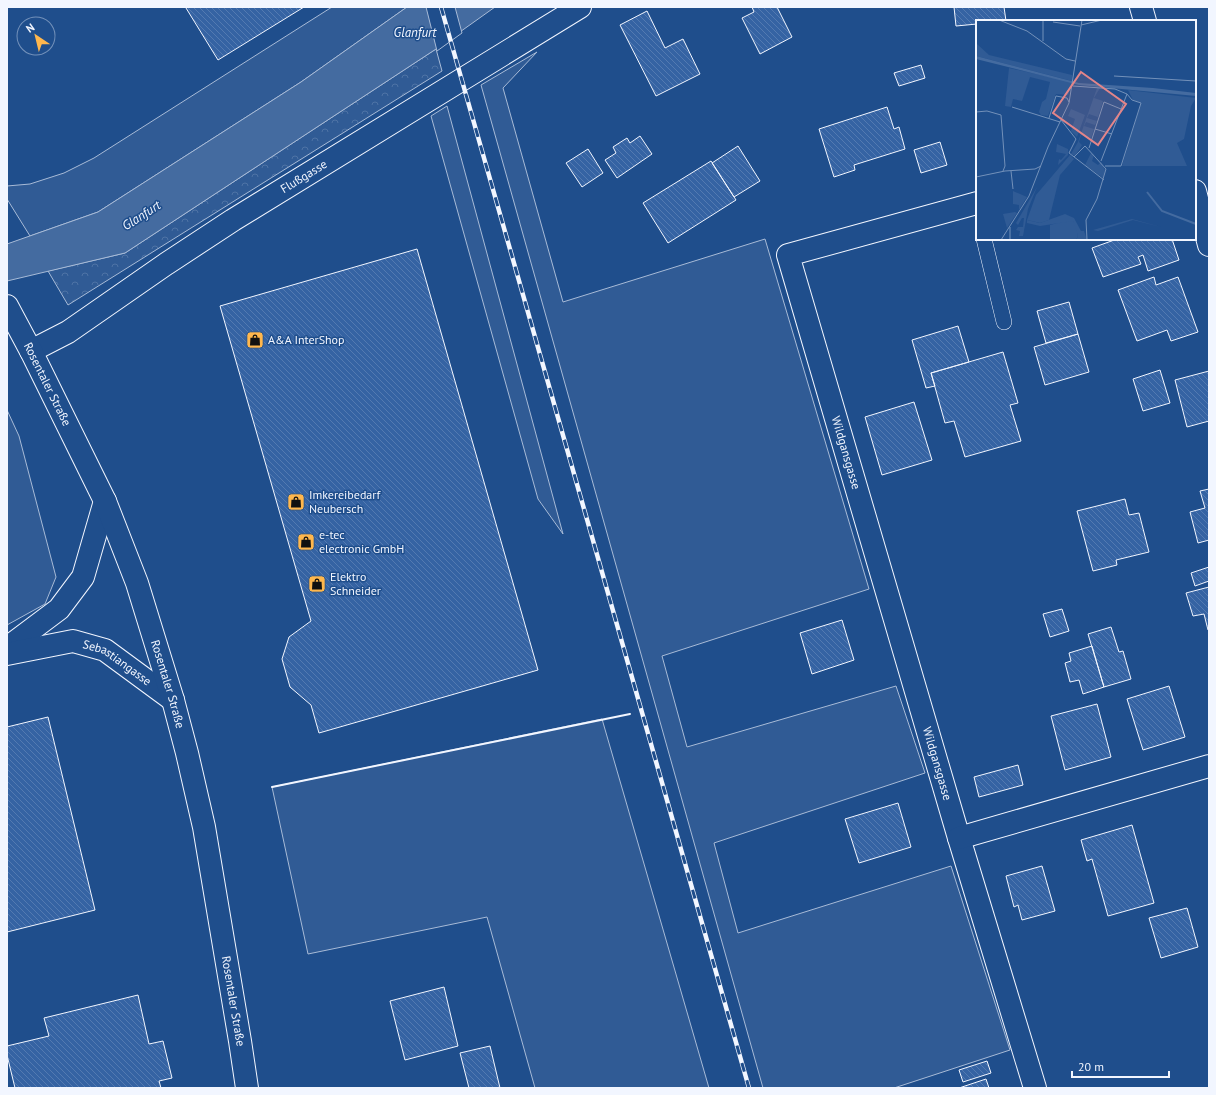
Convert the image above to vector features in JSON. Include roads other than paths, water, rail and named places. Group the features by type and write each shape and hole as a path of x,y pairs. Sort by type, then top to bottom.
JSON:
{"street":[{"name":"Flußgasse","path":"31,351 68,332 166,264 233,220 580,7"},
{"path":"1141,7 1145,20"},
{"path":"1196,195 1209,245"},
{"name":"Wildgansgasse","path":"976,206 788,255 959,838 1035,1088"},
{"name":"Rosentaler Straße","path":"7,306 31,351 105,501 138,583 174,700 204,827 240,1041 246,1088"},
{"path":"7,648 59,609 83,577 105,501"},
{"name":"Sebastiangasse","path":"7,654 72,641 105,650 174,700"},
{"path":"959,838 1209,766"}],"lane":[{"path":"984,240 1004,322"}],"water":[{"name":"Glanfurt","path":"407,7 495,7 436,49 125,253 7,281 7,244 98,212 301,82"}],"railway":[{"path":"441,7 749,1088"}],"place":[{"name":"A&A InterShop","path":"255,340"},
{"name":"Imkereibedarf Neubersch","path":"296,502"},
{"name":"e-tec electronic GmbH","path":"306,542"},
{"name":"Elektro Schneider","path":"317,584"}]}
